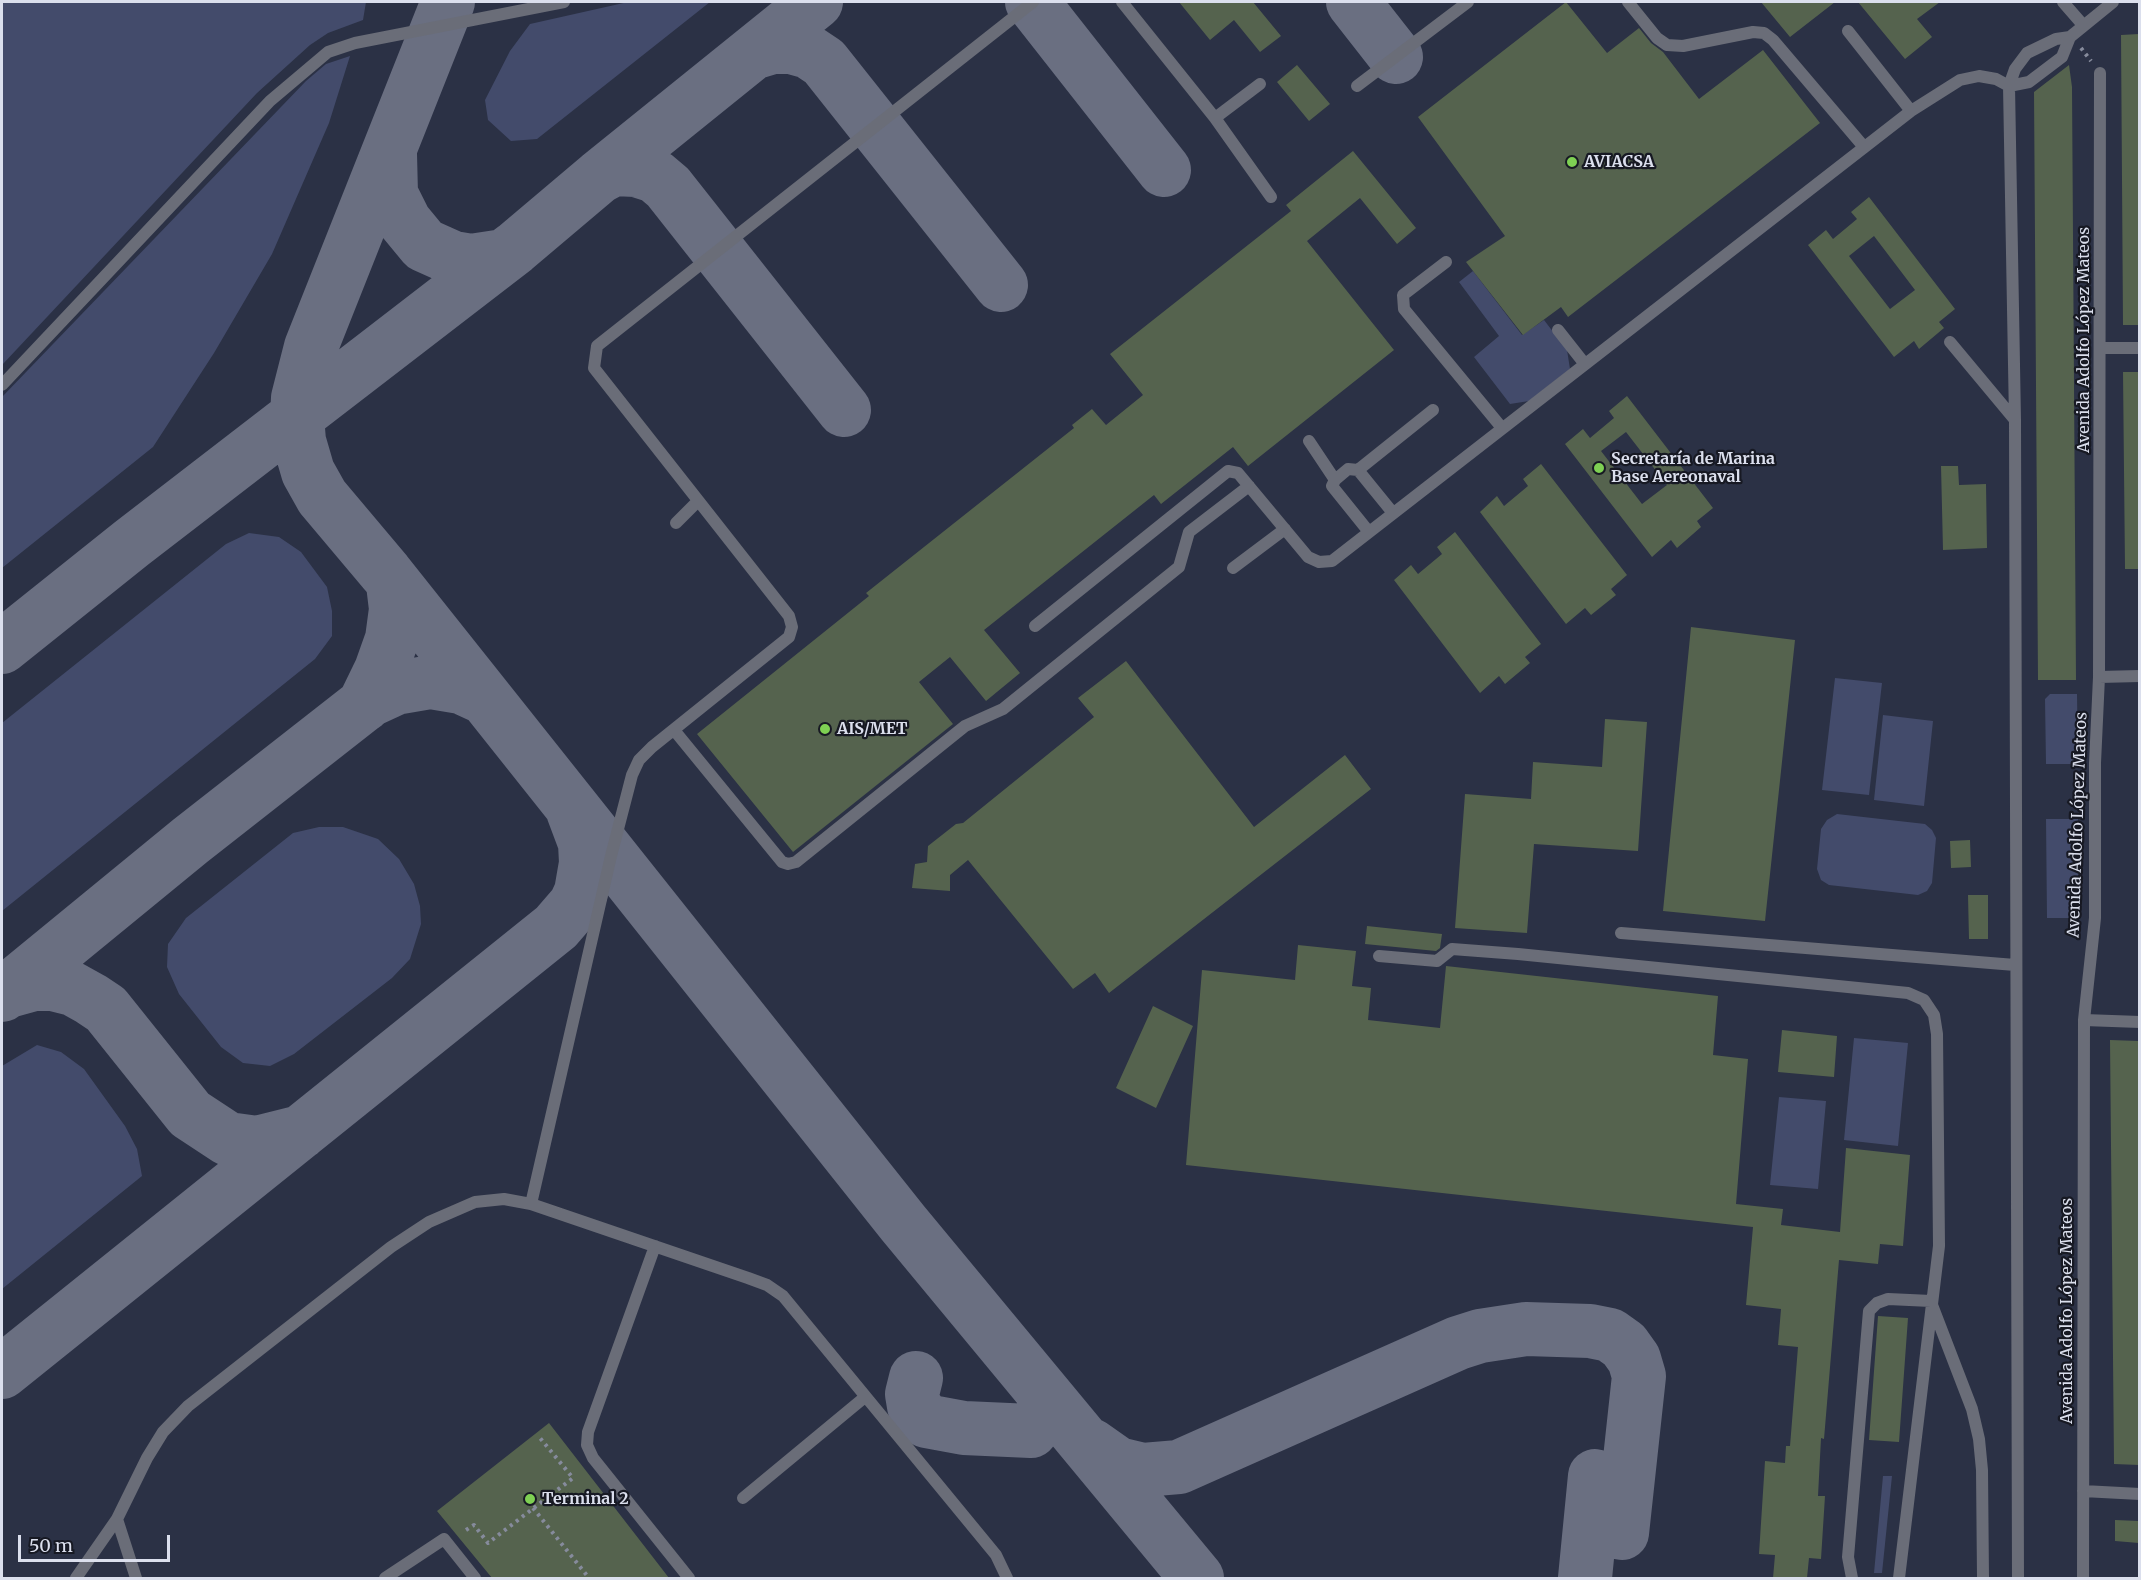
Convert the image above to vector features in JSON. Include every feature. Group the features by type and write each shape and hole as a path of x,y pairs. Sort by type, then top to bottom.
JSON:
{"street":[{"path":"2,385 270,101 328,52 376,39 564,2"},
{"path":"531,1204 632,775 639,760 789,637 792,627 789,616 594,368 597,346 1033,2"},
{"path":"1122,2 1215,118 1271,197"},
{"path":"1357,86 1468,2"},
{"path":"1628,2 1657,38 1667,45 1683,46 1753,32 1764,33 1773,40 1864,147"},
{"path":"2063,2 2083,25"},
{"path":"1035,626 1228,471 1238,473 1308,557 1319,562 1332,561 1911,111 1960,80 1979,76 1996,79 2009,86 2029,82 2062,57 2070,37 2113,2"},
{"path":"1848,31 1911,111"},
{"path":"2018,1578 2015,420 2009,86 2015,69 2027,53 2056,39 2070,37"},
{"name":"Avenida Adolfo López Mateos","path":"2084,1578 2084,1020 2095,918 2101,348 2100,73"},
{"path":"1215,118 1260,84"},
{"path":"1446,262 1403,295 1404,309 1502,428"},
{"path":"1558,330 1584,363"},
{"path":"1950,342 2015,420"},
{"path":"2101,348 2139,348"},
{"path":"1369,532 1335,492 1332,486 1335,480 1348,469 1358,470 1433,410"},
{"path":"1309,441 1335,480"},
{"path":"1358,470 1393,513"},
{"path":"674,730 782,862 788,864 796,862 965,726 1003,709 1179,567 1189,532 1249,486"},
{"path":"676,523 698,501"},
{"path":"1233,568 1285,529"},
{"path":"2099,676 2139,676"},
{"path":"1621,933 2015,965"},
{"path":"1379,956 1437,961 1452,949 1485,951 1908,993 1924,1000 1934,1016 1937,1034 1939,1246 1899,1578"},
{"path":"2084,1020 2139,1022"},
{"path":"76,1578 117,1519 163,1432 188,1406 392,1247 429,1222 475,1202 504,1199 531,1204 655,1246 767,1285 783,1296 996,1555 1006,1578"},
{"path":"655,1246 588,1432 587,1445 593,1458 689,1578"},
{"path":"1852,1578 1848,1557 1869,1311 1877,1303 1888,1299 1931,1301"},
{"path":"1931,1301 1972,1409 1979,1439 1982,1470 1983,1578"},
{"path":"743,1498 866,1396"},
{"path":"2083,1491 2139,1494"},
{"path":"117,1519 136,1578"},
{"path":"386,1578 444,1539 475,1578"}],"path":[{"path":"466,1530 474,1525 488,1543 573,1478 540,1438"},
{"path":"533,1508 589,1578"}],"shaded area":[{"path":"2,2 366,2 363,20 328,33 310,45 257,93 2,365"},
{"path":"628,2 710,2 537,139 511,141 488,120 485,100 510,51 530,24"},
{"path":"350,56 329,123 272,254 214,353 153,447 2,568 2,397 306,81 326,64"},
{"path":"1473,271 1522,335 1544,320 1567,350 1570,369 1529,401 1510,404 1474,357 1499,336 1459,282"},
{"path":"249,533 279,537 301,552 327,587 332,611 332,636 315,659 2,911 2,723 226,544"},
{"path":"1835,678 1882,683 1869,795 1822,790"},
{"path":"2050,694 2077,694 2078,764 2046,764 2045,699"},
{"path":"1883,715 1933,721 1924,806 1874,800"},
{"path":"1837,814 1925,824 1936,838 1932,883 1927,891 1918,895 1829,885 1821,880 1817,869 1821,829 1827,820"},
{"path":"2046,819 2078,819 2079,918 2047,918"},
{"path":"319,827 343,827 378,839 399,859 414,884 420,906 421,924 410,959 392,978 294,1054 270,1066 243,1063 221,1047 179,994 167,967 168,944 186,918 293,833"},
{"path":"1854,1038 1908,1043 1898,1146 1844,1140"},
{"path":"37,1045 61,1052 84,1069 125,1126 137,1149 142,1176 2,1289 2,1066"},
{"path":"1779,1097 1826,1101 1818,1189 1770,1185"},
{"path":"1883,1476 1892,1476 1882,1573 1874,1573"}],"building":[{"path":"1179,2 1253,2 1281,36 1260,52 1234,20 1210,40"},
{"name":"AVIACSA","path":"1566,2 1607,53 1639,28 1651,43 1663,52 1699,99 1763,50 1820,123 1568,317 1561,307 1523,335 1466,262 1505,236 1418,117"},
{"path":"1761,2 1835,2 1790,37"},
{"path":"1858,2 1940,2 1917,19 1932,37 1905,59"},
{"path":"2139,34 2139,325 2123,325 2121,35"},
{"path":"1297,65 1330,104 1309,121 1277,82"},
{"path":"2069,65 2072,87 2076,680 2038,680 2034,92"},
{"path":"1353,151 1416,228 1397,244 1360,198 1307,241 1394,350 1248,466 1233,447 1161,504 1154,495 984,630 1020,673 986,701 950,657 919,682 953,724 793,852 697,734 869,596 866,593 1074,428 1072,425 1092,409 1106,425 1143,395 1110,354 1291,211 1286,205"},
{"path":"1869,197 1955,309 1939,322 1944,328 1919,349 1914,341 1894,357 1808,245 1826,230 1833,239 1857,219 1851,212","holes":["1874,236 1915,290 1890,309 1849,256"]},
{"path":"2123,372 2139,372 2139,569 2125,569"},
{"name":"Secretaría de Marina Base Aereonaval","path":"1627,396 1713,508 1697,521 1701,527 1677,548 1671,540 1652,557 1565,444 1583,429 1590,438 1614,418 1609,411","holes":["1626,432 1667,485 1642,504 1601,451"]},
{"path":"1541,464 1627,575 1611,589 1616,595 1591,615 1585,608 1566,624 1480,512 1497,496 1504,506 1528,486 1523,479"},
{"path":"1941,466 1958,466 1959,485 1986,484 1987,548 1943,550"},
{"path":"1455,532 1541,644 1525,657 1530,663 1505,684 1499,676 1480,693 1394,580 1411,565 1418,574 1442,554 1437,547"},
{"path":"1691,627 1795,640 1765,921 1663,911"},
{"path":"1126,661 1254,827 1345,755 1371,789 1109,993 1095,973 1073,989 968,860 950,875 950,891 912,888 915,864 927,862 928,846 956,824 963,823 1094,717 1078,698"},
{"path":"1605,719 1647,722 1638,851 1534,844 1527,933 1455,928 1465,794 1531,799 1533,762 1602,767"},
{"path":"1970,840 1971,867 1951,868 1950,841"},
{"path":"1968,895 1988,895 1988,939 1969,939"},
{"path":"1367,926 1442,934 1440,948 1436,951 1365,944"},
{"path":"1298,945 1356,951 1352,986 1371,988 1368,1020 1440,1028 1446,966 1718,996 1713,1055 1748,1059 1736,1204 1783,1209 1781,1225 1840,1232 1846,1148 1910,1155 1903,1246 1880,1244 1878,1264 1839,1260 1824,1439 1821,1438 1818,1496 1825,1496 1821,1559 1809,1558 1807,1578 1773,1578 1775,1555 1759,1554 1765,1461 1785,1463 1786,1446 1790,1446 1798,1347 1778,1345 1781,1309 1746,1305 1753,1227 1186,1165 1202,970 1295,980"},
{"path":"1153,1006 1193,1026 1156,1108 1116,1088"},
{"path":"1782,1030 1837,1036 1834,1077 1778,1072"},
{"path":"2110,1040 2139,1041 2139,1465 2114,1464"},
{"path":"1878,1316 1908,1318 1899,1442 1869,1440"},
{"name":"Terminal 2","path":"549,1423 669,1578 492,1578 437,1511"},
{"path":"2115,1520 2139,1521 2139,1543 2115,1541"}],"taxiway":[{"path":"448,2 311,347 298,398 297,417 299,441 308,472 322,497 386,573 903,1223 1197,1578"},
{"path":"2,647 132,543 515,248 599,177 816,2"},
{"path":"1032,2 1164,170"},
{"path":"1353,2 1396,57"},
{"path":"753,53 773,47 791,47 809,52 824,62 1001,285"},
{"path":"390,154 391,194 405,222 424,245 453,258 471,261 504,256"},
{"path":"599,177 614,169 636,170 655,176 668,187 844,410"},
{"path":"364,705 381,670 392,639 396,609 393,584"},
{"path":"2,995 190,841 370,700 396,688 431,682 461,687 485,698"},
{"path":"2,1372 556,927 575,905 581,892 586,863 585,843 573,811"},
{"path":"5,992 34,984 53,984 73,989 91,999 106,1009 190,1114 228,1139 257,1143 301,1132"},
{"path":"1091,1445 1118,1464 1143,1470 1179,1467 1458,1343 1480,1336 1526,1329 1590,1331 1610,1335 1624,1345 1634,1359 1639,1376 1622,1533"},
{"path":"916,1378 912,1394 914,1406 926,1421 964,1428 1031,1431"},
{"path":"1585,1578 1595,1476"}],"place":[{"name":"AVIACSA","path":"1572,162"},
{"name":"Secretaría de Marina Base Aereonaval","path":"1599,468"},
{"name":"AIS/MET","path":"825,729"},
{"name":"Terminal 2","path":"530,1499"}]}
